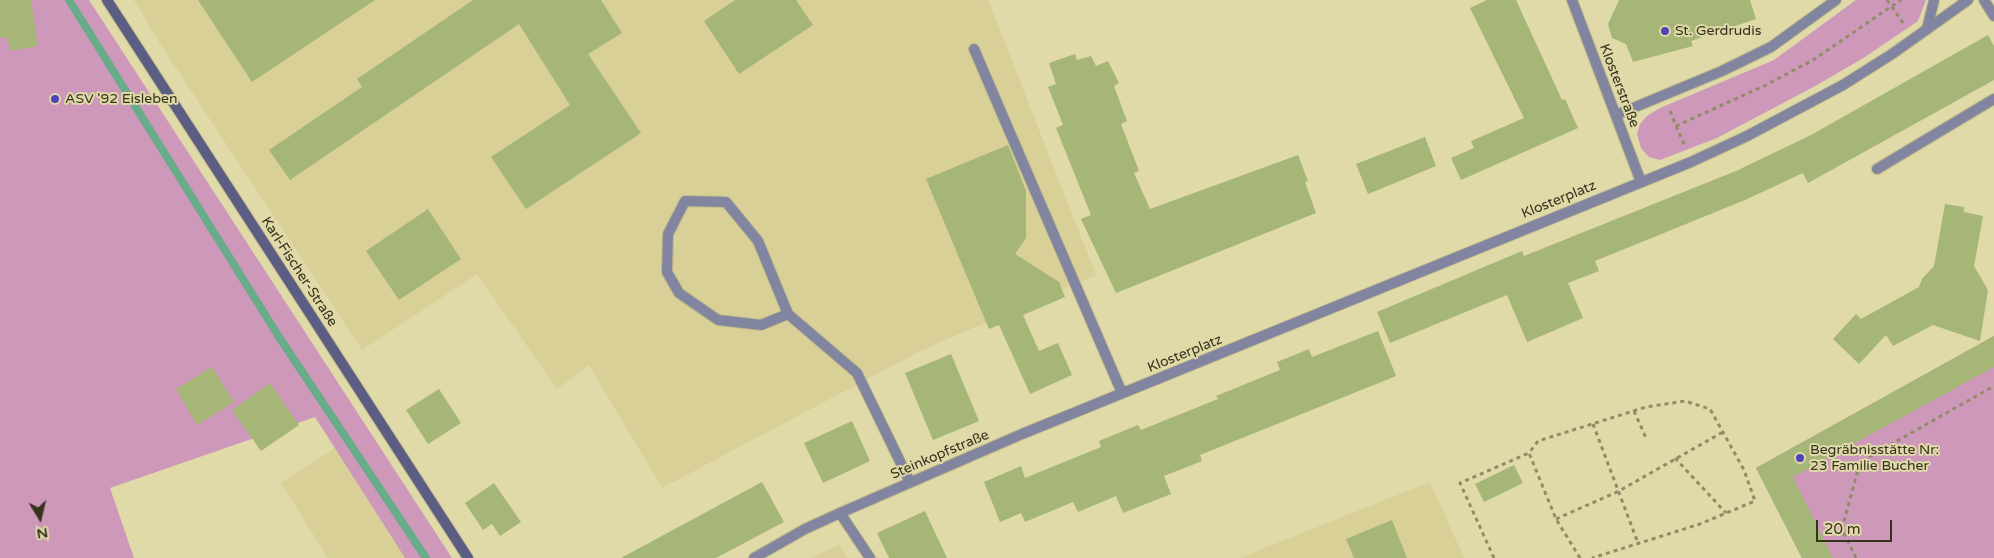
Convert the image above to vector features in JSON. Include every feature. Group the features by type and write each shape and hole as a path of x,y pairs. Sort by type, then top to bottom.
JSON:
{"street":[{"name":"Karl-Fischer-Straße","path":"107,0 468,558"},
{"name":"Klosterstraße","path":"1572,0 1641,182"},
{"path":"1616,115 1722,71 1771,47 1836,0"},
{"path":"1926,29 1934,0"},
{"name":"Klosterplatz","path":"1140,386 1641,182 1747,136 1843,85 1914,38 1959,3 1968,0"},
{"path":"1984,0 1994,16"},
{"path":"974,50 1122,393"},
{"path":"1877,169 1994,99"},
{"path":"788,314 761,324 718,320 679,293 667,272 668,234 685,201 726,202 758,241 788,314 856,373 910,482"},
{"name":"Steinkopfstraße","path":"754,558 804,529 910,482 1140,386"},
{"path":"840,513 870,558"}],"path":[{"path":"1887,0 1914,38"},
{"path":"1664,94 1676,126 1725,105 1797,68 1901,0"},
{"path":"1856,558 1842,528 1860,462 1994,386"},
{"path":"1494,558 1460,483 1529,452 1538,441 1646,407 1685,401 1710,409 1744,470 1755,501 1700,524 1592,558"},
{"path":"1634,411 1646,440"},
{"path":"1593,424 1638,543"},
{"path":"1556,520 1619,491 1724,432"},
{"path":"1529,452 1556,520 1580,558"},
{"path":"1675,458 1726,513"}],"shaded area":[{"path":"0,0 89,0 452,558 405,558 315,417 110,488 134,558 0,558"},
{"path":"134,0 988,0 1096,275 922,350 662,488 589,365 557,389 477,274 362,350 157,39"},
{"path":"1856,0 1926,0 1918,21 1865,57 1817,85 1717,138 1660,160 1649,157 1641,148 1637,134 1640,124 1647,116 1660,108 1774,60"},
{"path":"1994,336 1994,558 1802,558 1756,468"},
{"path":"335,448 405,558 328,558 281,483"},
{"path":"1430,482 1464,558 1240,558"},
{"path":"839,544 847,558 811,558"}],"building":[{"path":"0,0 31,0 38,46 10,51 7,37 0,38"},
{"path":"198,0 375,0 252,82"},
{"path":"473,0 601,0 622,33 588,54 641,133 526,209 491,157 570,105 519,24 290,180 269,150 362,87 357,79"},
{"path":"735,0 796,0 813,25 739,74 704,21"},
{"path":"1487,0 1516,0 1562,100 1565,99 1578,128 1461,180 1451,158 1474,148 1471,141 1524,118 1470,8"},
{"name":"St. Gerdrudis","path":"1619,0 1750,0 1756,19 1691,41 1693,46 1633,62 1626,44 1612,38 1608,24"},
{"path":"1988,35 1994,46 1994,80 1808,183 1803,173 1745,200 1595,261 1599,271 1568,283 1583,318 1527,342 1507,295 1390,343 1377,312 1522,251 1524,256 1736,171 1811,135"},
{"path":"1075,54 1077,60 1091,56 1096,66 1108,61 1119,83 1114,86 1127,121 1121,124 1139,171 1134,173 1150,209 1298,155 1308,181 1305,182 1316,213 1116,293 1081,219 1091,215 1056,128 1063,125 1048,87 1056,84 1049,63"},
{"path":"1425,137 1436,166 1368,194 1356,164"},
{"path":"1008,145 1026,191 1026,238 1015,254 1059,282 1065,297 1023,315 1039,351 1058,343 1072,375 1030,394 999,325 989,329 926,179"},
{"path":"1945,204 1964,207 1964,212 1983,216 1974,266 1988,290 1980,341 1933,325 1893,346 1886,335 1859,364 1833,339 1856,314 1861,319 1919,287 1922,279 1934,266"},
{"path":"428,209 461,259 399,300 366,251"},
{"path":"1378,331 1396,376 1200,455 1202,461 1164,476 1171,494 1123,513 1116,496 1078,512 1073,502 1025,522 1021,513 1000,522 984,482 1021,466 1025,478 1101,447 1099,441 1138,425 1141,430 1218,399 1216,396 1280,370 1277,362 1309,349 1312,357"},
{"path":"1994,336 1994,367 1793,477 1833,558 1802,558 1756,468"},
{"path":"951,354 979,421 933,440 905,373"},
{"path":"212,367 234,402 197,425 176,389"},
{"path":"270,383 299,425 261,451 232,410"},
{"path":"439,389 461,423 428,444 406,410"},
{"path":"852,421 870,461 823,483 804,443"},
{"path":"1514,465 1523,483 1484,502 1475,484"},
{"path":"762,482 784,522 716,558 621,558"},
{"path":"494,483 521,522 500,536 492,524 483,530 465,503"},
{"path":"925,511 947,558 889,558 877,533"},
{"path":"1392,520 1407,558 1354,558 1346,539"}],"waterway":[{"path":"69,0 279,337 426,558"}],"place":[{"name":"St. Gerdrudis","path":"1665,31"},
{"name":"ASV '92 Eisleben","path":"55,99"},
{"name":"Begräbnisstätte Nr: 23 Familie Bucher","path":"1800,458"}]}
